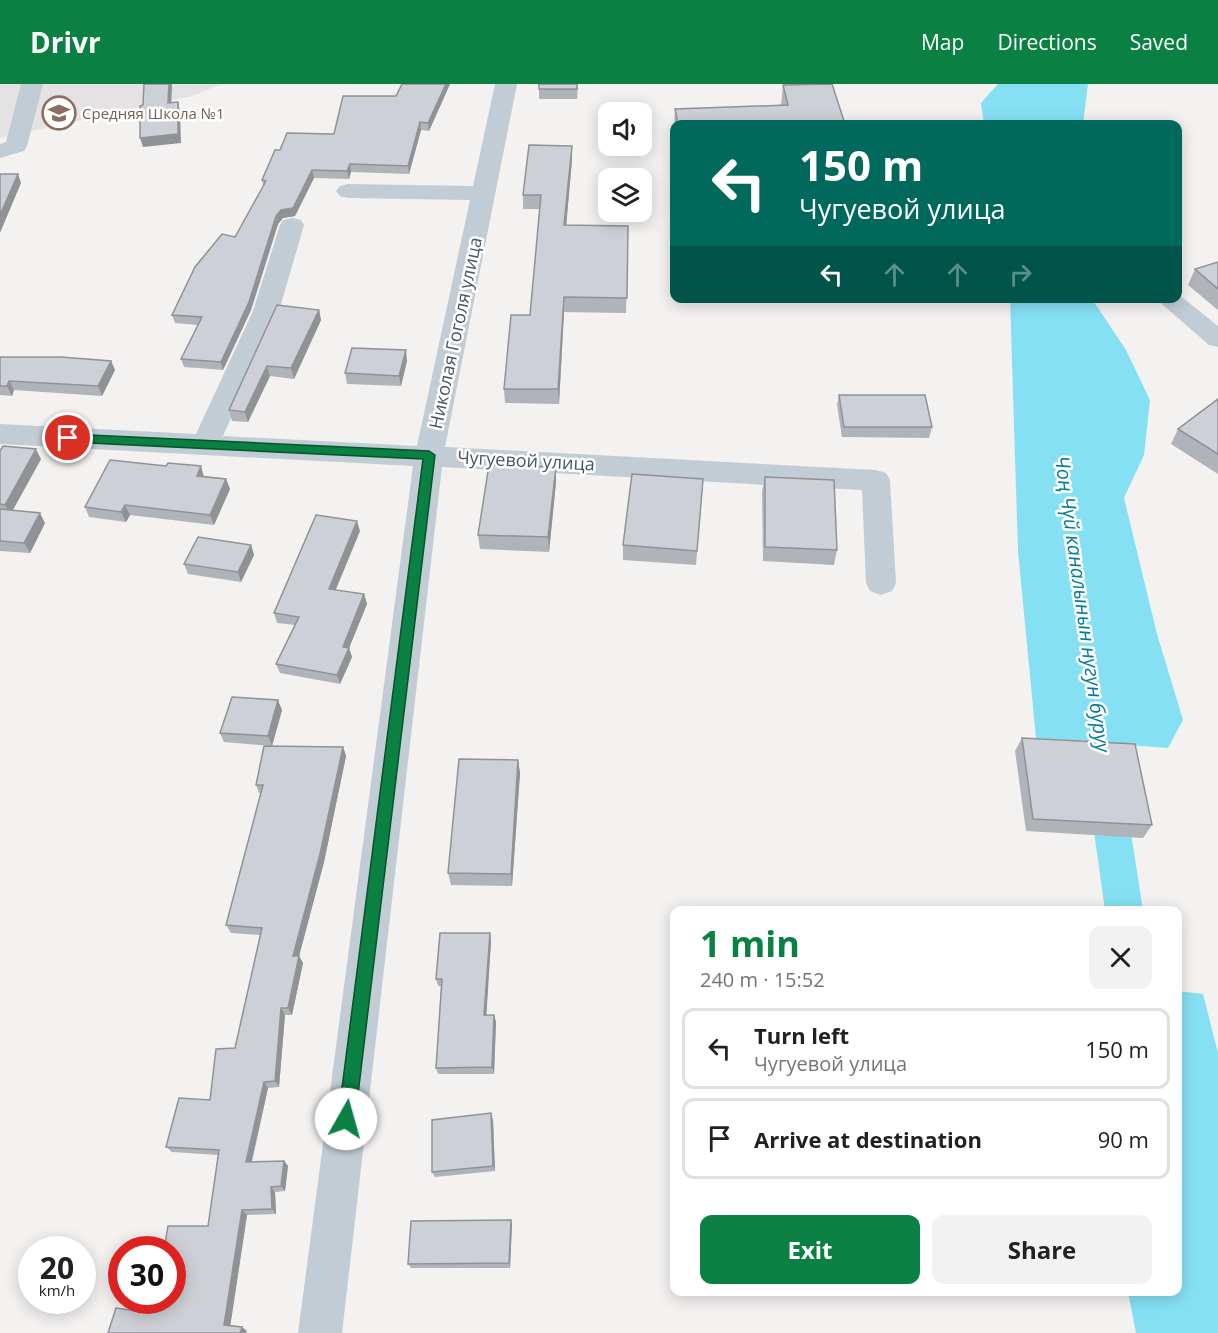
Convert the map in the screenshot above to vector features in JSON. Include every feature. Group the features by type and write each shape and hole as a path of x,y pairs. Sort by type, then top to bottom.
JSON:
{"street":[{"path":"0,151 16,147 32,84"},
{"name":"Николая Гоголя улица","path":"320,1333 429,455 506,84"},
{"path":"348,191 484,193"},
{"path":"205,445 266,311 292,225"},
{"path":"1173,303 1218,339"},
{"name":"Чугуевой улица","path":"0,434 876,480 881,583"}],"shaded area":[{"name":"Средняя Школа №1","path":"0,84 222,84 192,96 0,138"}],"water":[{"path":"998,84 1088,84 1084,120 983,120 981,103"},
{"path":"1010,303 1095,303 1126,350 1150,400 1144,455 1124,498 1157,634 1183,720 1168,748 1036,738 1018,551"},
{"path":"1182,991 1203,994 1218,1053 1218,1333 1136,1333 1129,1296 1182,1296"}],"building":[{"path":"144,84 169,84 168,103 178,102 178,134 140,138 140,106 143,105"},
{"path":"402,84 446,84 428,123 420,122 408,166 350,164 347,171 312,170 293,208 281,210 276,216 249,302 221,362 181,359 202,317 172,315 195,267 222,234 235,237 266,181 262,180 275,150 280,150 287,133 334,134 343,96 396,96"},
{"path":"539,84 577,84 577,89 539,89"},
{"path":"832,84 844,120 677,120 675,109 788,105 783,85"},
{"path":"529,145 572,146 564,225 628,226 627,298 564,297 558,389 504,389 511,315 530,315 541,195 523,195"},
{"path":"0,174 18,174 0,215"},
{"path":"1218,262 1218,289 1195,269"},
{"path":"277,305 319,310 291,368 267,366 245,412 229,410"},
{"path":"352,348 406,350 399,376 345,373"},
{"path":"0,357 61,357 111,361 98,386 9,381 7,386 0,386"},
{"path":"839,395 925,395 932,427 844,427"},
{"path":"1218,399 1218,454 1178,429"},
{"path":"3,446 36,449 5,505 0,504 0,451"},
{"path":"110,460 166,466 168,463 201,466 197,476 226,479 210,515 125,505 121,512 85,507"},
{"path":"489,465 556,467 548,537 478,535"},
{"path":"632,474 703,479 697,551 623,545"},
{"path":"765,477 834,480 837,550 765,547"},
{"path":"0,509 40,513 24,543 0,541"},
{"path":"316,515 357,521 329,589 364,594 343,647 349,648 337,675 276,664 299,617 274,613"},
{"path":"198,537 251,545 238,572 184,564"},
{"path":"232,697 278,700 268,736 220,733"},
{"path":"1022,738 1135,744 1152,825 1033,819"},
{"path":"264,746 343,747 320,854 293,956 299,956 288,1008 281,1008 275,1081 264,1082 246,1162 284,1161 281,1186 271,1187 272,1209 242,1210 224,1325 242,1327 240,1333 108,1333 114,1314 186,1314 186,1236 166,1236 168,1226 208,1226 219,1150 166,1147 179,1098 210,1100 216,1049 235,1048 262,928 226,925 263,785 256,785"},
{"path":"459,759 518,760 511,874 448,873"},
{"path":"440,933 490,933 484,1015 494,1015 492,1067 436,1068 442,979 436,979"},
{"path":"491,1113 493,1166 432,1172 432,1120"},
{"path":"511,1220 509,1263 408,1264 411,1221"}],"waterway":[{"name":"Чоң Чүй каналынын нугун буруу","path":"1106,789 1123,906"}],"place":[{"name":"Средняя Школа №1","path":"59,113"}],"route":[{"path":"68,438 429,455 346,1119"}]}
